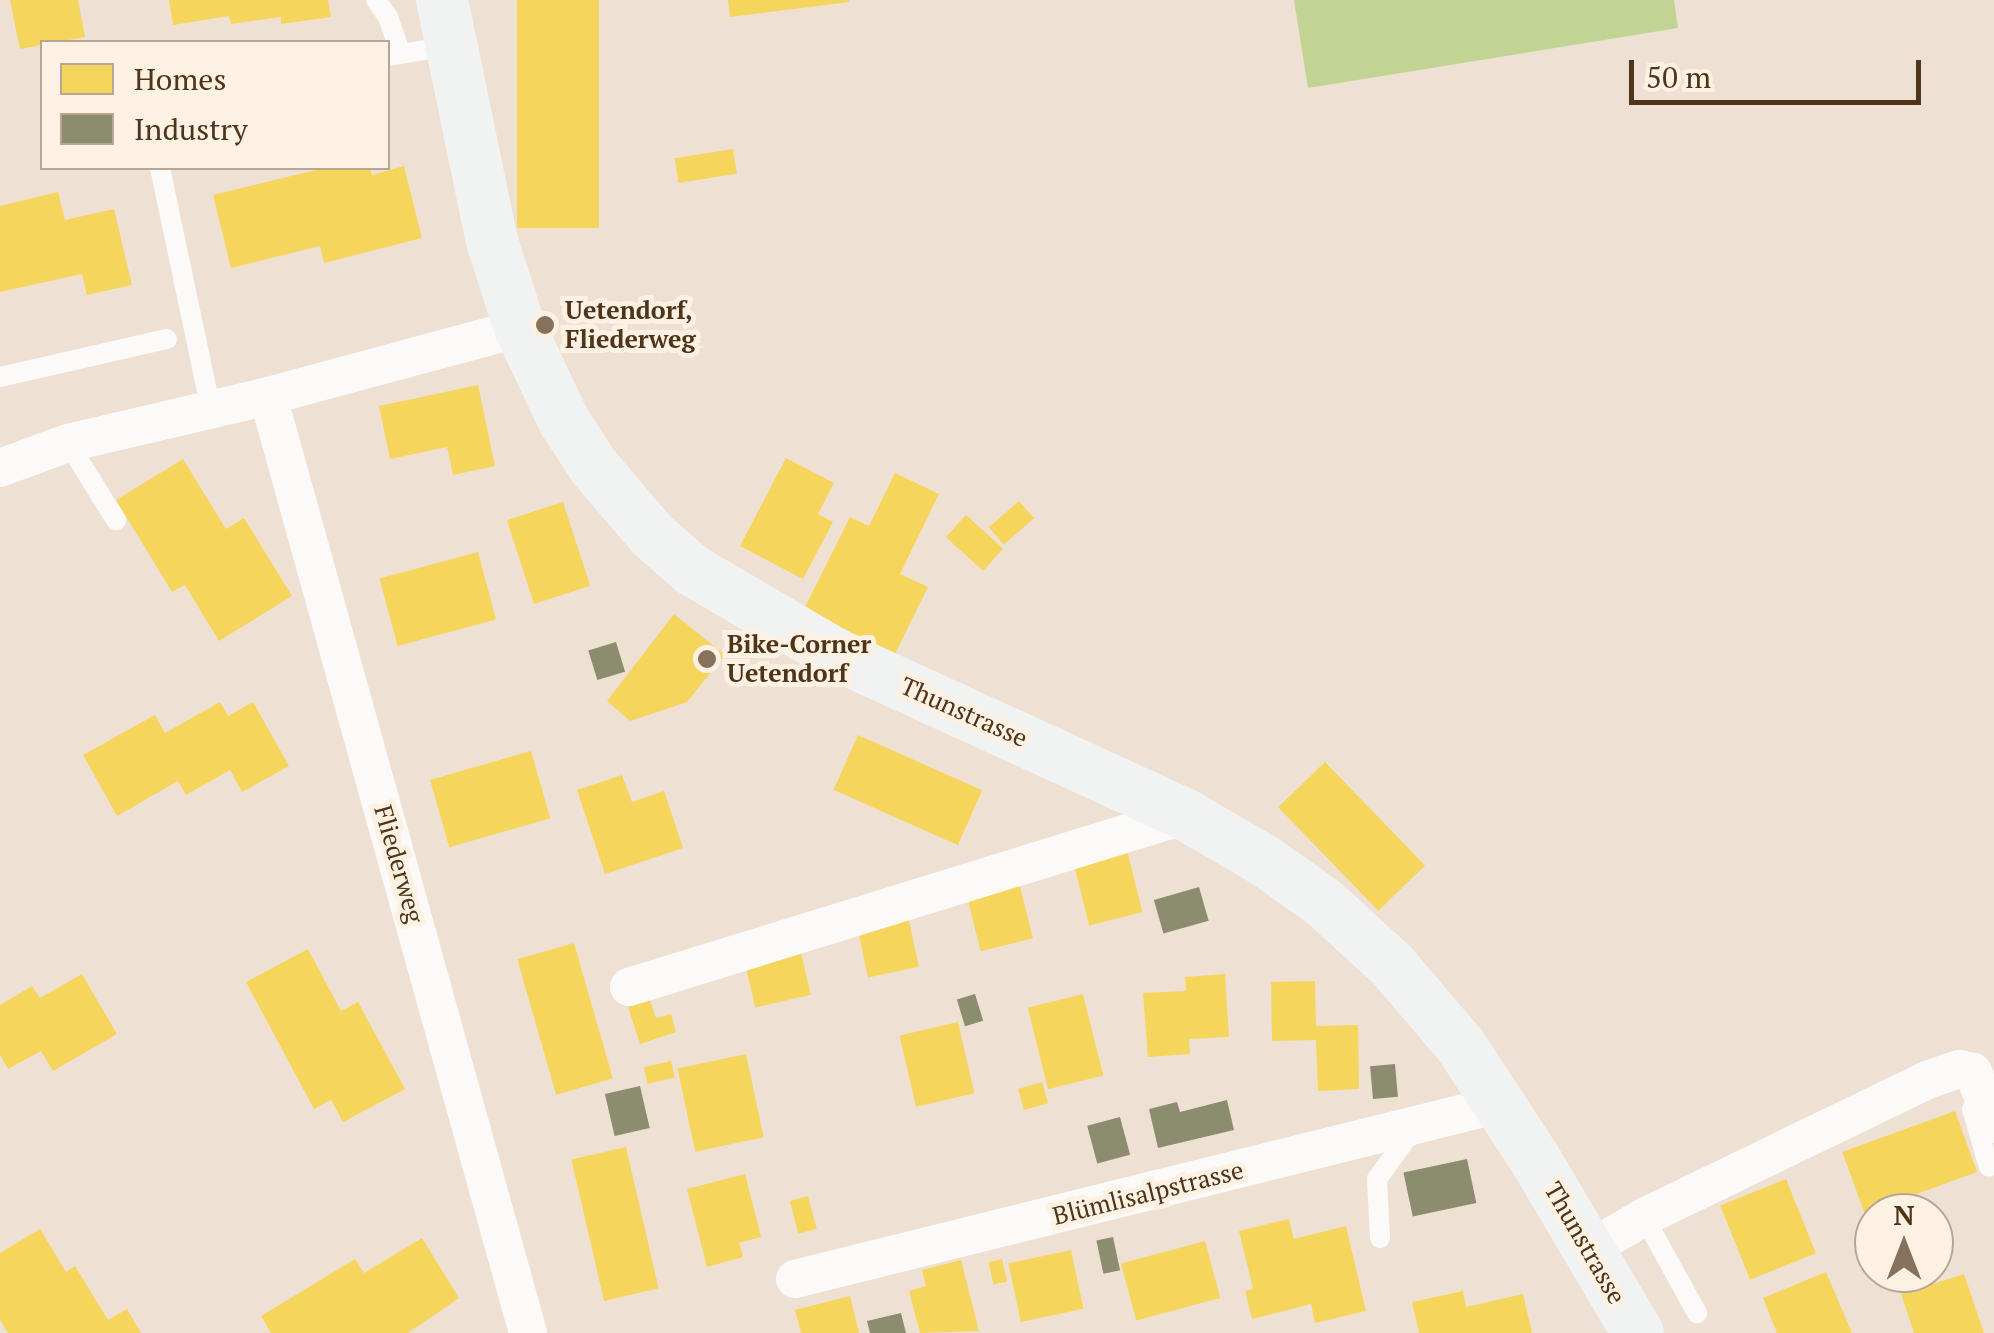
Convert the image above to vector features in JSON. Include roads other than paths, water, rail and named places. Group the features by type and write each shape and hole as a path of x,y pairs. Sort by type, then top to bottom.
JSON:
{"main road":[{"name":"Thunstrasse","path":"447,23 492,240 520,328 564,421 594,467 652,535 692,570 837,655 1186,814 1284,874 1370,943 1439,1018 1500,1104 1638,1333"}],"street":[{"path":"0,468 68,443 268,396 520,328"},
{"name":"Fliederweg","path":"268,396 528,1333"},
{"path":"629,987 1186,814"},
{"path":"1588,1250 1644,1216 1927,1080 1959,1069 1973,1072 1994,1124"},
{"name":"Blümlisalpstrasse","path":"796,1279 1500,1104"}],"lane":[{"path":"376,0 388,17 394,55 447,23"},
{"path":"160,170 211,410"},
{"path":"0,378 167,338"},
{"path":"68,443 116,520"},
{"path":"1959,1069 1990,1166"},
{"path":"1380,1238 1377,1179 1414,1128"},
{"path":"1644,1216 1697,1313"}],"place":[{"name":"Uetendorf, Fliederweg","path":"545,325"},
{"name":"Bike-Corner Uetendorf","path":"707,659"}]}
